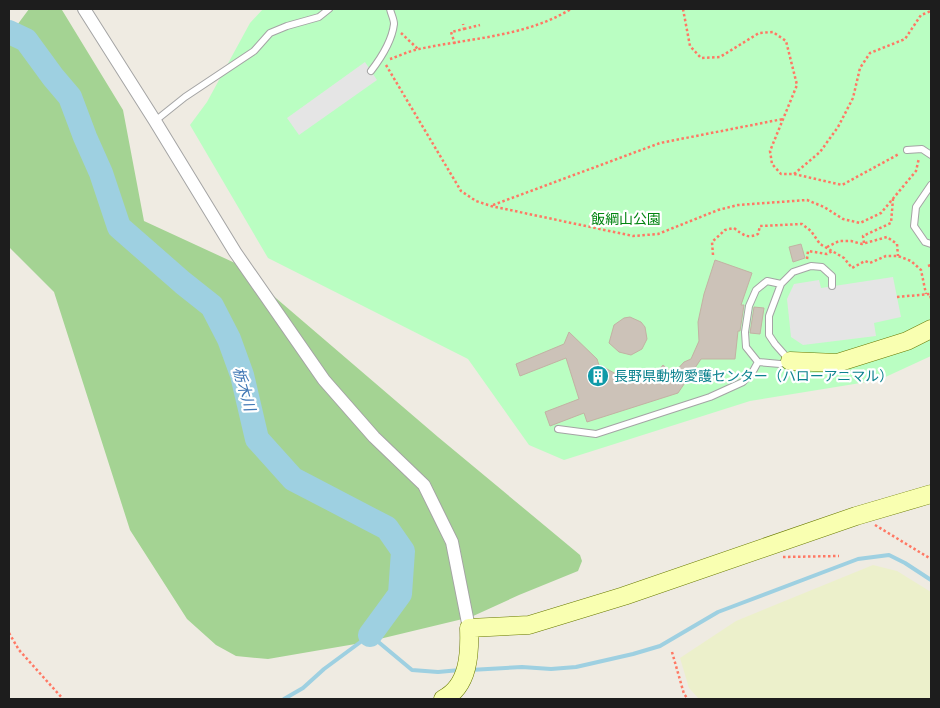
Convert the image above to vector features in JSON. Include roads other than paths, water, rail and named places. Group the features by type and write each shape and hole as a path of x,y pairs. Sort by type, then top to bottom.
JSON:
{"street":[{"path":"84,9 235,252 324,380 374,437 424,485 452,542 469,628 470,651 462,680 452,695 443,699"},
{"path":"790,361 837,363 907,341 931,328"},
{"path":"469,628 529,625 624,596 856,516 931,494"}],"lane":[{"path":"155,121 185,97 254,51 270,33 319,17 330,9"},
{"path":"371,71 389,40 394,25 390,9"},
{"path":"907,150 922,149 931,155"},
{"path":"931,185 916,207 914,226 925,242 931,244"},
{"path":"781,284 767,281 756,290 749,306 746,347 758,362 780,364 790,361 769,336 770,316 781,284 792,272 811,266 822,267 832,276 832,286"},
{"path":"558,429 596,434 710,398 744,382 758,362"}],"waterway":[{"name":"栃木川","path":"9,32 26,40 70,97 101,173 119,227 212,306 229,339 242,375 257,439 293,479 387,528 403,551 400,594 370,635"},
{"path":"470,670 522,667 551,669 576,667 633,654 660,646 718,612 858,559 889,555 931,580"},
{"name":"栃木川","path":"284,699 303,688 324,669 370,635 412,670 438,672 460,670"}],"place":[{"name":"長野県動物愛護センター（ハローアニマル）","path":"598,376"}],"park label":[{"name":"飯綱山公園","path":"626,219"}]}
